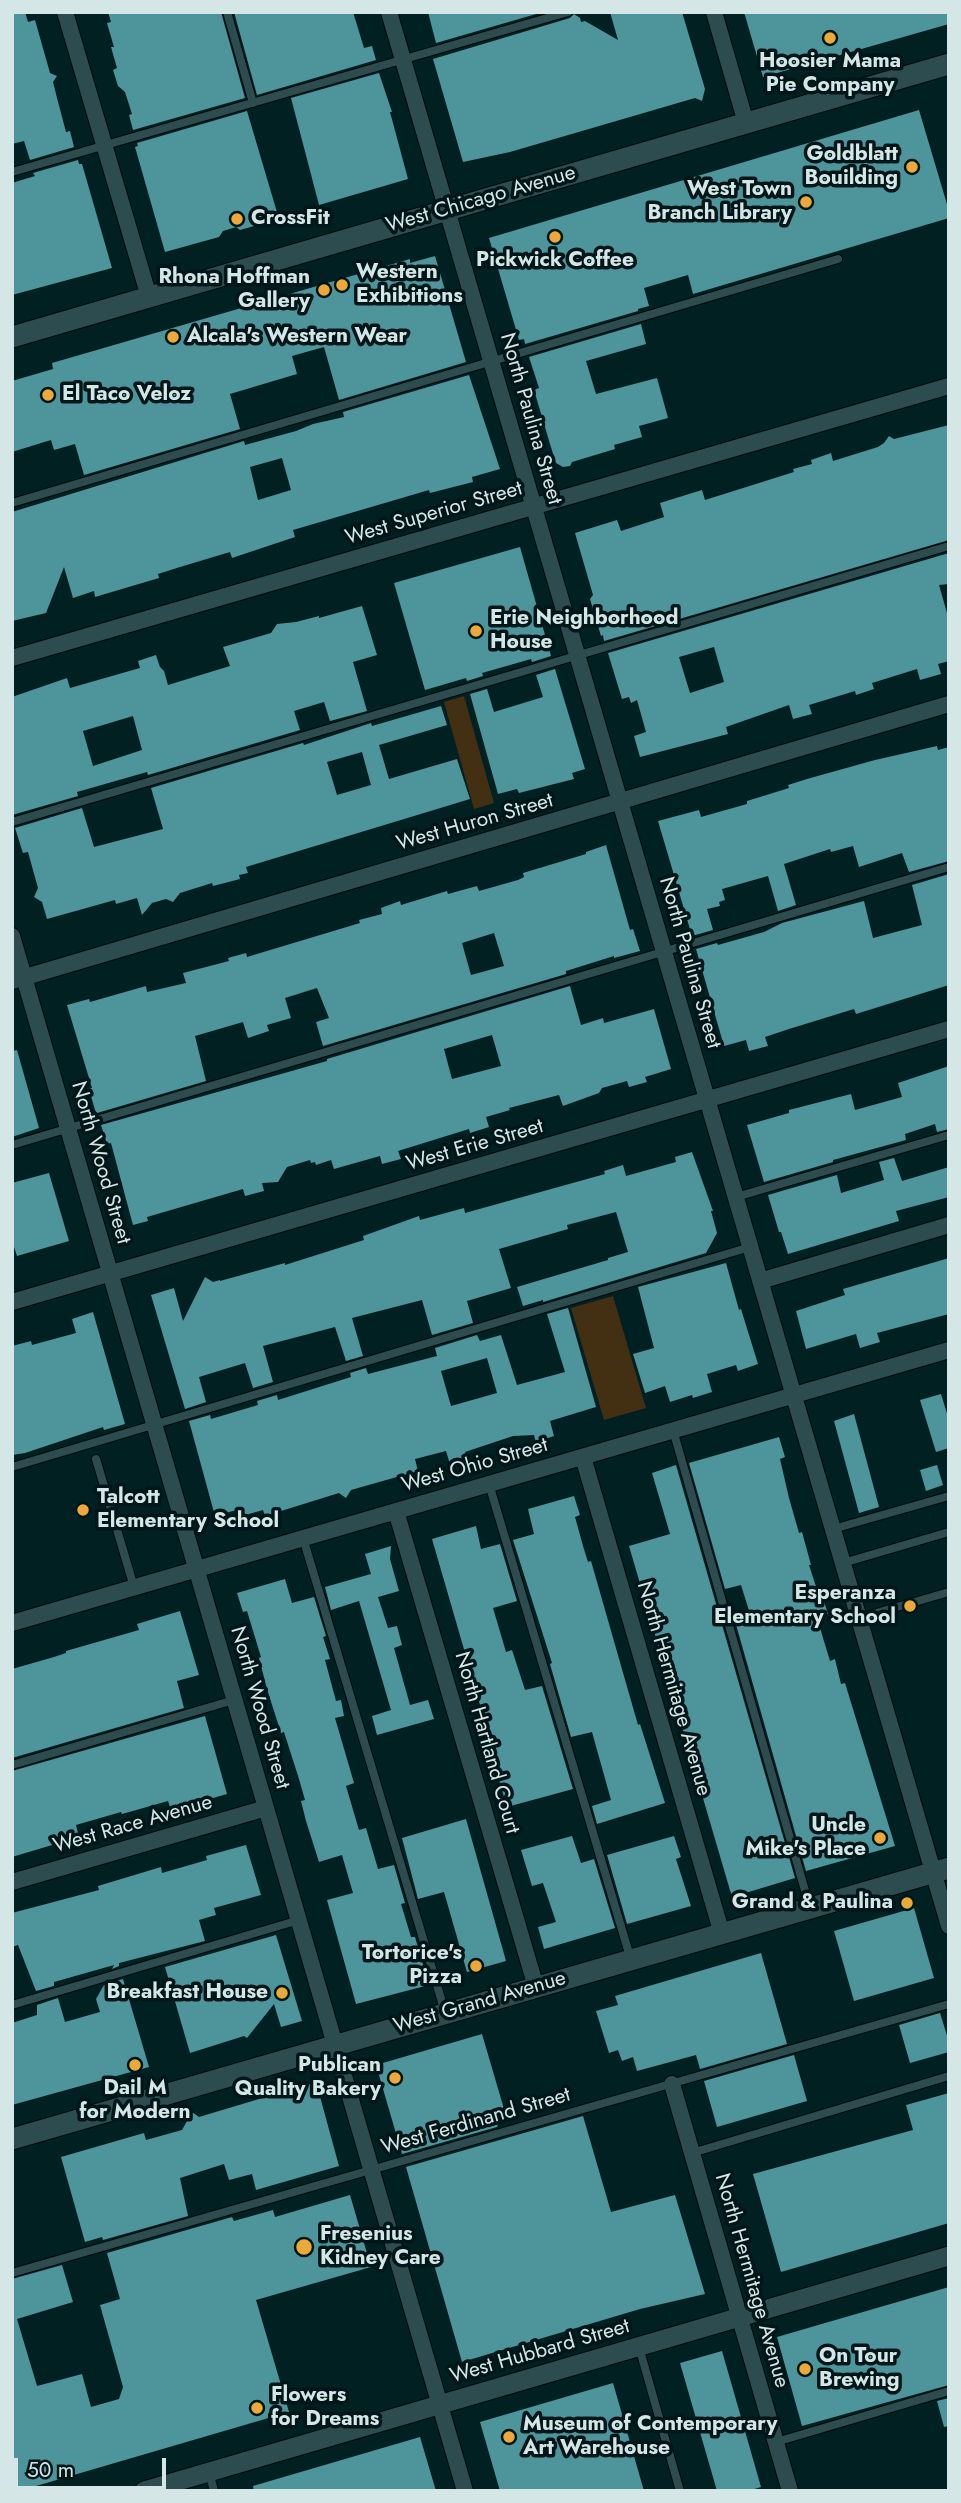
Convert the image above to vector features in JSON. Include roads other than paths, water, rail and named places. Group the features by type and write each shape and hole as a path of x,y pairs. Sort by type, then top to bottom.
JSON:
{"main road":[{"name":"West Chicago Avenue","path":"12,337 949,64"},
{"name":"West Grand Avenue","path":"12,2139 941,1870"}],"street":[{"path":"65,12 149,297"},
{"name":"North Paulina Street","path":"389,12 859,1618 941,1870 949,1926"},
{"path":"714,12 746,123"},
{"name":"West Superior Street","path":"12,658 949,386"},
{"name":"West Huron Street","path":"18,979 949,704"},
{"name":"North Wood Street","path":"12,936 18,979 68,1128 465,2491"},
{"name":"West Erie Street","path":"12,1303 949,1029"},
{"path":"760,1281 949,1225"},
{"name":"West Ohio Street","path":"12,1623 949,1350"},
{"name":"North Hermitage Avenue","path":"583,1457 722,1934"},
{"name":"North Hartland Court","path":"396,1511 537,1987"},
{"name":"West Race Avenue","path":"12,1882 266,1808"},
{"name":"North Hermitage Avenue","path":"672,2084 776,2442 786,2490"},
{"name":"West Hubbard Street","path":"144,2491 211,2481 440,2405 949,2256"}],"lane":[{"path":"227,12 253,103"},
{"path":"12,172 403,60 553,14 568,12"},
{"path":"12,503 838,259"},
{"path":"12,822 949,546"},
{"path":"12,1145 949,867"},
{"path":"736,1197 949,1135"},
{"path":"12,1467 750,1247"},
{"path":"673,1430 810,1908"},
{"path":"96,1459 134,1587"},
{"path":"489,1484 631,1960"},
{"path":"833,1529 949,1496"},
{"path":"843,1563 949,1532"},
{"path":"303,1538 445,2014"},
{"path":"859,1618 949,1592"},
{"path":"12,1765 235,1700"},
{"path":"12,2005 299,1920"},
{"name":"West Ferdinand Street","path":"12,2273 949,2004"},
{"path":"692,2153 949,2076"},
{"path":"639,2347 680,2491"},
{"path":"776,2442 949,2391"}],"place":[{"name":"Hoosier Mama Pie Company","path":"830,38"},
{"name":"Goldblatt Bouilding","path":"912,167"},
{"name":"West Town Branch Library","path":"806,202"},
{"name":"CrossFit","path":"237,219"},
{"name":"Pickwick Coffee","path":"555,237"},
{"name":"Western Exhibitions","path":"342,285"},
{"name":"Rhona Hoffman Gallery","path":"324,290"},
{"name":"Alcala's Western Wear","path":"173,337"},
{"name":"El Taco Veloz","path":"48,395"},
{"name":"Erie Neighborhood House","path":"476,631"},
{"name":"Talcott Elementary School","path":"83,1510"},
{"name":"Esperanza Elementary School","path":"910,1606"},
{"name":"Uncle Mike's Place","path":"880,1838"},
{"name":"Grand & Paulina","path":"907,1903"},
{"name":"Tortorice's Pizza","path":"476,1966"},
{"name":"Breakfast House","path":"282,1993"},
{"name":"Dail M for Modern","path":"135,2065"},
{"name":"Publican Quality Bakery","path":"395,2078"},
{"name":"Fresenius Kidney Care","path":"304,2247"},
{"name":"On Tour Brewing","path":"805,2369"},
{"name":"Flowers for Dreams","path":"257,2408"},
{"name":"Museum of Contemporary Art Warehouse","path":"509,2437"}]}
